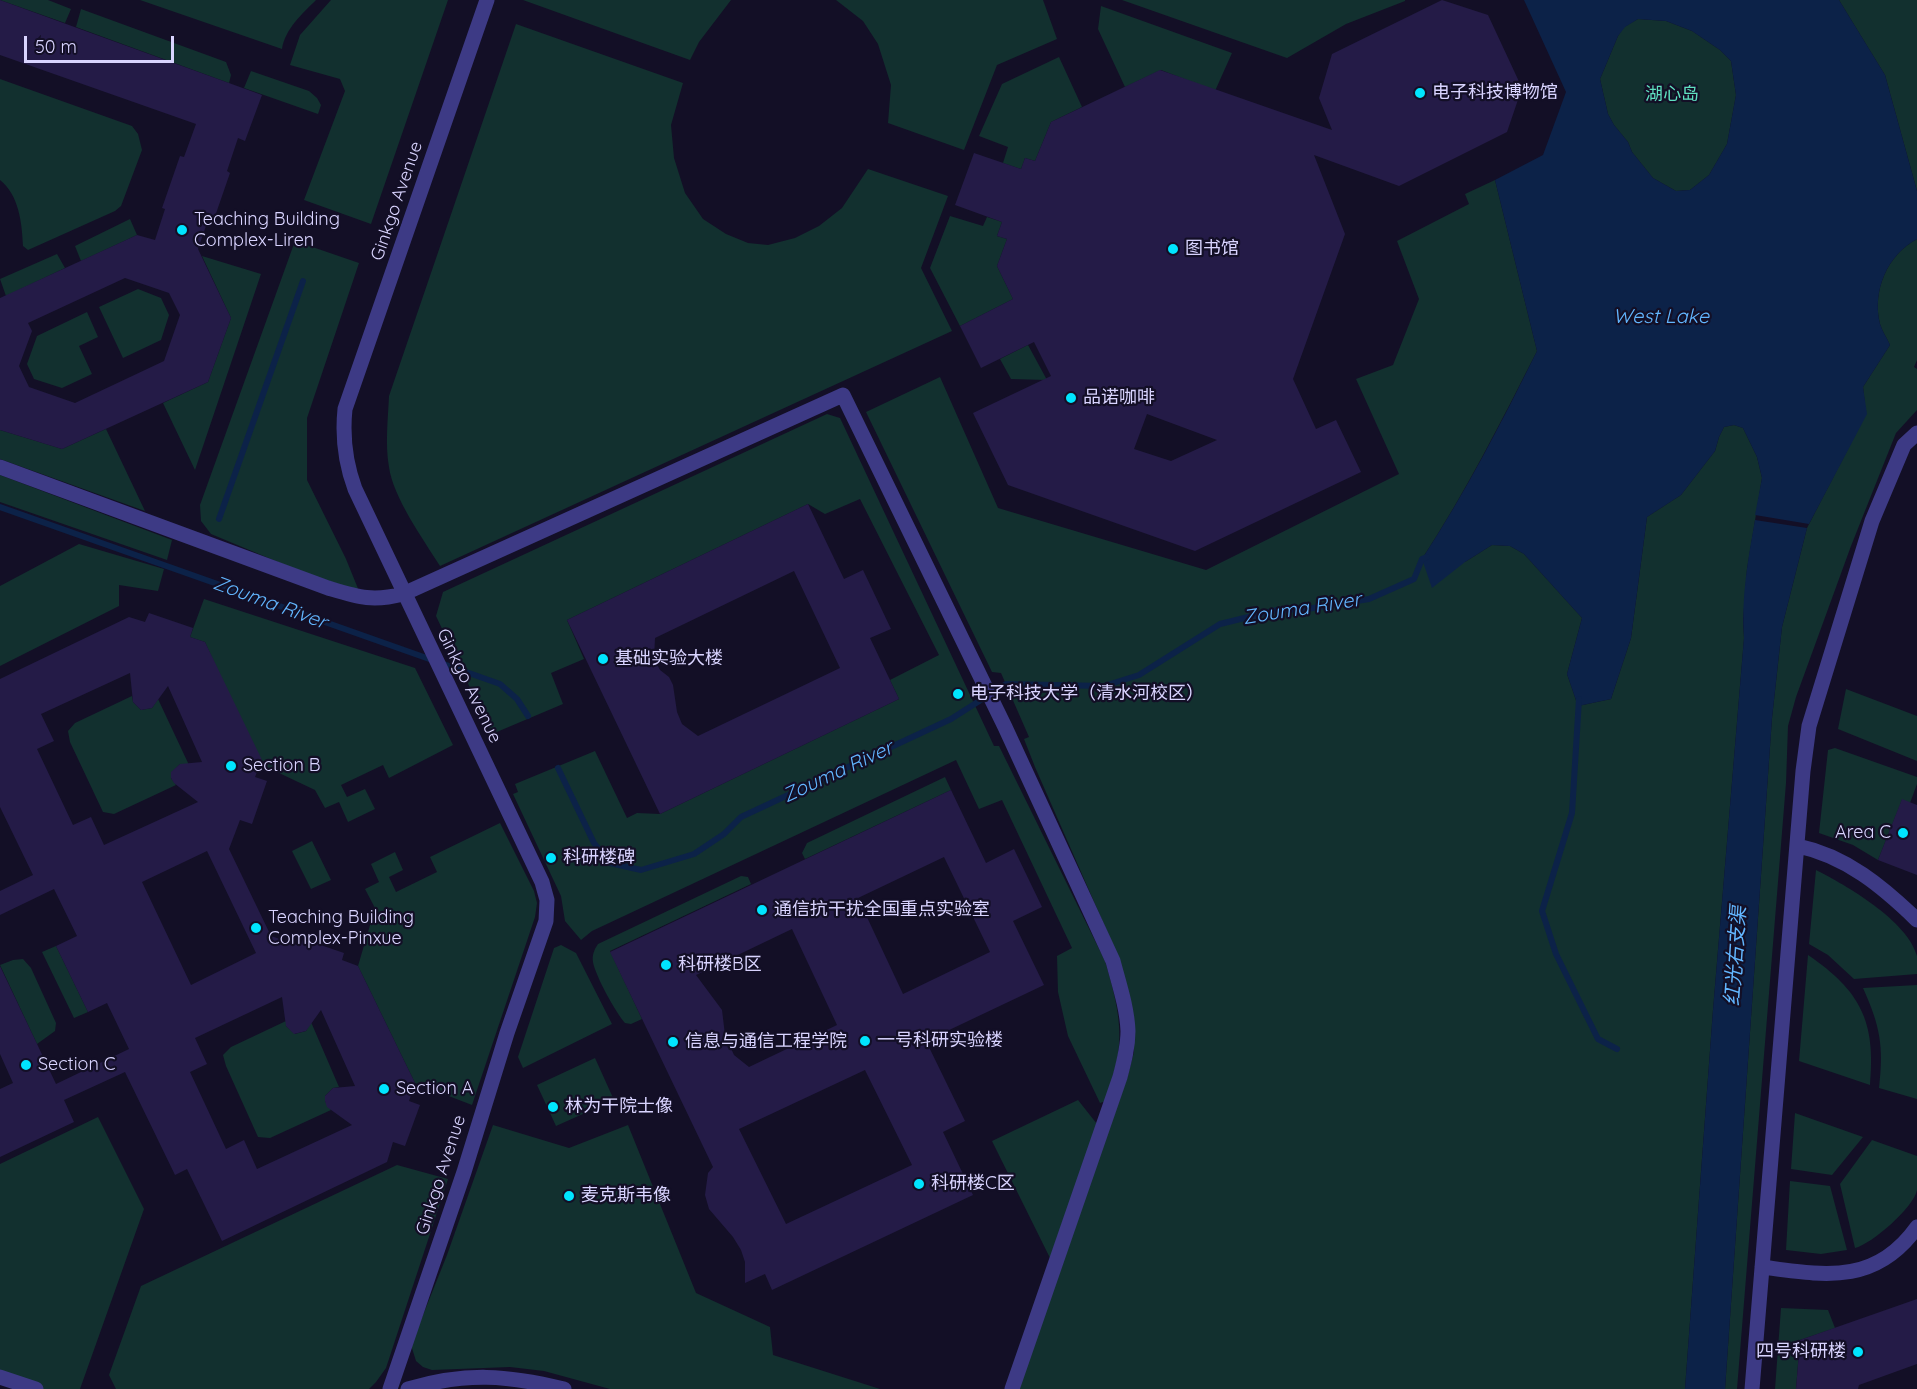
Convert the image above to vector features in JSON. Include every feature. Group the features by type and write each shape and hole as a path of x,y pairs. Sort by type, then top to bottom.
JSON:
{"street":[{"name":"Ginkgo Avenue","path":"390,1389 546,921 547,900 542,882 355,489 347,468 343,434 345,410 487,0"},
{"path":"0,467 328,588 356,597 375,599 403,594 843,395 1005,727 1113,961 1128,1030 1126,1054 1120,1077 1012,1389"},
{"path":"1752,1389 1803,771 1809,726 1872,521 1904,445 1917,433"},
{"path":"1798,846 1819,851 1854,868 1894,897 1917,920"},
{"path":"1762,1267 1805,1274 1831,1275 1858,1270 1894,1252 1915,1235"},
{"path":"408,1389 432,1382 474,1376 501,1377 564,1389"},
{"path":"0,1377 36,1389"}],"green space":[{"path":"0,0 48,0 71,9 65,23"},
{"path":"140,0 316,0 290,28 282,49"},
{"path":"331,0 448,0 371,224 304,200 345,91 340,79 290,65 300,35"},
{"path":"523,0 731,0 699,42 690,60"},
{"path":"836,0 1043,0 1057,39 997,65 964,150 888,123 891,85 878,44 863,21"},
{"path":"1122,0 1405,1 1346,24 1287,58"},
{"path":"1839,0 1917,0 1917,191 1885,75"},
{"path":"1101,6 1232,53 1215,91 1161,70 1125,87 1098,29"},
{"path":"81,9 226,62 231,75 229,83 76,27"},
{"name":"湖心岛","path":"1638,19 1666,21 1692,31 1720,50 1731,61 1736,95 1727,144 1709,175 1690,190 1676,191 1653,178 1632,152 1628,142 1608,114 1600,79 1618,36 1624,27"},
{"path":"516,24 683,83 671,125 674,158 685,193 703,219 726,234 748,243 768,245 795,238 819,226 842,208 868,169 948,196 921,268 952,331 440,566 410,518 392,479 387,449 389,396"},
{"path":"1059,57 1082,107 1051,122 1035,161 1025,158 1021,169 1003,163 1008,147 979,136 1002,84"},
{"path":"251,71 309,91 321,105 318,114 244,88"},
{"path":"0,79 132,126 138,134 142,150 121,206 115,211 28,250 23,246 15,201 0,180"},
{"path":"1495,180 1537,351 1468,483 1422,559 1465,562 1492,545 1510,546 1524,554 1582,618 1567,674 1578,706 1611,699 1631,638 1647,517 1681,495 1715,451 1724,427 1734,425 1743,428 1757,457 1762,478 1747,569 1744,638 1685,1389 1018,1389 1127,1078 1134,1052 1134,1024 1120,961 1035,767 1024,739 1029,737 1001,673 992,672 866,412 940,377 998,508 1206,570 1399,474 1356,379 1393,365 1419,299 1397,241 1469,204 1465,194"},
{"path":"950,216 983,226 987,217 1002,222 997,236 1007,239 997,266 1013,299 960,326 930,268"},
{"path":"130,219 137,235 81,261 75,246"},
{"path":"1917,239 1917,360 1914,367 1917,369 1917,410 1896,433 1851,546 1796,697 1788,726 1786,783 1737,1389 1725,1389 1772,718 1782,627 1807,528 1866,414 1863,387 1890,345 1881,327 1878,312 1878,299 1884,275 1897,254"},
{"path":"295,241 359,263 307,418 307,480 346,559 359,591 302,572 211,534 201,521 200,505"},
{"path":"57,254 65,268 6,296 0,279"},
{"path":"202,256 261,274 195,470 163,403 208,382 231,318"},
{"path":"138,289 161,298 169,315 161,340 123,358 99,307"},
{"path":"87,312 98,337 79,346 92,374 62,388 34,379 27,364 37,336"},
{"path":"1028,345 1047,380 1011,379 1000,359"},
{"path":"827,414 840,418 994,746 999,746 1105,961 1114,995 1119,1031 1118,1055 1106,1101 1100,1103 1068,1036 1058,992 1057,956 1072,948 1002,800 979,809 956,760 592,931 581,940 565,921 561,896 513,794 518,792 515,784 595,751 627,818 637,813 660,814 899,699 890,680 939,655 860,499 825,514 808,504 567,620 584,659 551,673 563,704 492,734 436,616 443,592"},
{"path":"106,429 145,511 0,459 0,430 62,449"},
{"path":"0,475 172,540 167,560 0,502"},
{"path":"79,544 164,569 158,591 119,585 119,606 0,666 0,586"},
{"path":"204,599 415,668 453,745 389,778 383,765 341,785 347,797 365,789 375,809 348,822 339,802 325,808 315,790 260,764 205,642 190,637"},
{"path":"1846,689 1917,716 1917,761 1838,729"},
{"path":"132,696 133,702 141,710 152,708 158,699 189,765 180,764 172,772 171,778 176,785 114,814 103,812 70,742 68,731 75,723"},
{"path":"1835,748 1917,777 1917,784 1910,803 1902,800 1878,860 1853,845 1819,833 1828,750"},
{"path":"945,777 951,790 805,859 802,853 807,843"},
{"path":"500,823 534,891 537,903 535,917 472,1105 415,1083 358,966 375,908 365,889 379,882 371,864 395,852 403,870 389,877 396,892 437,872 430,857"},
{"path":"312,841 331,880 311,889 292,851"},
{"path":"1816,870 1859,895 1889,917 1902,930 1917,956 1917,974 1854,979 1828,955 1809,944"},
{"path":"741,876 748,877 751,884 610,951 642,1019 631,1024 625,1023 606,994 595,968 593,955 598,944"},
{"path":"561,945 576,953 612,1024 523,1068 518,1057 554,948"},
{"path":"56,946 88,1012 74,1018 42,952"},
{"path":"1808,955 1841,982 1861,1010 1870,1043 1870,1085 1799,1061"},
{"path":"23,959 31,968 56,1023 55,1031 37,1044 0,965"},
{"path":"1917,985 1917,1099 1879,1088 1881,1048 1877,1025 1863,988"},
{"path":"286,1021 286,1026 295,1034 306,1031 311,1022 339,1087 333,1088 325,1096 325,1101 331,1110 270,1138 258,1137 223,1055 231,1047"},
{"path":"595,1058 614,1100 556,1126 537,1085"},
{"path":"1078,1100 1097,1124 1050,1258 992,1141"},
{"path":"1795,1113 1863,1137 1832,1175 1791,1169"},
{"path":"98,1117 144,1209 80,1389 36,1389 0,1377 0,1164"},
{"path":"493,1125 569,1148 628,1125 696,1293 770,1327 773,1355 880,1389 610,1389 544,1371 510,1367 432,1370 423,1367 416,1361 411,1345 447,1255"},
{"path":"1872,1140 1917,1156 1917,1190 1901,1215 1871,1240 1855,1248 1840,1184"},
{"path":"397,1165 448,1179 386,1368 369,1389 116,1389 109,1375 141,1286"},
{"path":"1790,1181 1830,1186 1847,1250 1821,1254 1786,1250"},
{"path":"1781,1308 1828,1310 1835,1328 1800,1340 1796,1389 1775,1389"}],"water":[{"name":"West Lake","path":"1524,0 1839,0 1885,75 1917,191 1917,239 1897,254 1884,275 1880,287 1878,312 1880,324 1890,345 1863,387 1867,414 1809,524 1755,515 1762,478 1757,457 1743,428 1734,425 1724,427 1715,451 1681,495 1647,517 1631,638 1611,699 1578,706 1567,674 1582,618 1524,554 1510,546 1492,545 1465,562 1432,588 1422,559 1482,457 1537,351 1495,180 1543,155 1566,92","holes":["1638,19 1666,21 1692,31 1720,50 1731,61 1736,95 1727,144 1709,175 1690,190 1676,191 1653,178 1632,152 1628,142 1608,114 1600,79 1618,36 1625,27"]},
{"name":"红光右支渠","path":"1755,520 1807,528 1782,627 1772,718 1725,1389 1685,1389 1744,638 1744,593"}],"building":[{"name":"Teaching Building Complex-Liren","path":"0,0 262,95 245,141 238,138 227,171 230,173 212,225 207,223 198,249 231,318 208,382 62,449 0,430 0,298 137,235 155,240 165,209 162,208 180,156 184,157 196,124 0,55","holes":["125,278 169,293 180,315 164,361 75,403 29,387 19,366 32,331 28,323"]},
{"path":"1442,0 1488,15 1522,88 1507,132 1399,186 1314,155 1345,234 1293,379 1316,429 1336,420 1361,472 1195,551 1008,485 973,413 1051,376 1034,342 981,368 960,326 1013,299 997,266 1007,239 997,236 1002,222 955,205 974,153 1021,169 1025,158 1035,161 1051,122 1160,70 1332,130 1319,98 1332,54","holes":["1147,414 1217,440 1171,461 1134,449"]},
{"name":"基础实验大楼","path":"808,504 844,579 863,570 891,629 870,638 899,699 660,814 567,620","holes":["794,571 840,668 698,736 682,724 677,712 673,685 654,659 655,638"]},
{"name":"Teaching Building Complex-Pinxue","path":"149,613 193,628 190,637 205,642 262,760 255,777 267,781 252,824 240,820 229,849 271,936 300,946 303,939 344,953 342,960 358,966 415,1083 409,1101 420,1105 405,1146 393,1142 387,1162 222,1241 187,1169 175,1175 125,1072 64,1100 74,1122 0,1157 0,1089 13,1083 0,1054 0,966 56,1084 129,1049 107,1003 88,1012 56,946 77,936 54,889 0,915 0,891 33,875 0,807 0,679 129,617 145,622","holes":["130,673 133,702 141,710 152,708 168,686 202,762 180,764 171,772 171,778 198,802 104,845 91,817 73,825 37,749 54,741 41,714","207,851 256,953 191,985 142,882","282,997 286,1026 294,1034 306,1031 321,1010 355,1086 333,1088 325,1096 325,1101 327,1107 352,1125 257,1169 244,1140 226,1149 190,1072 207,1064 195,1038"]},
{"name":"一号科研实验楼","path":"951,790 986,863 1014,849 1042,907 1013,921 1044,985 926,1041 965,1121 943,1132 973,1195 772,1290 765,1274 745,1283 745,1262 741,1250 709,1209 705,1195 708,1173 713,1167 610,952","holes":["944,857 990,952 903,994 858,898","792,929 837,1025 749,1067 734,1055 725,1035 722,1010 696,975","865,1070 912,1165 786,1224 739,1129"]},
{"name":"Area C","path":"1902,799 1917,805 1917,875 1878,860"},
{"name":"四号科研楼","path":"1917,1299 1917,1364 1859,1385 1858,1389 1796,1389 1800,1340"}],"waterway":[{"path":"219,519 303,281"},
{"name":"Zouma River","path":"0,507 500,684 517,699 528,716"},
{"name":"Zouma River","path":"558,768 594,843 610,863 641,870 694,854 724,834 741,817 951,719 1006,684 1104,686 1139,675 1220,624 1277,610 1307,609 1369,599 1414,579 1422,559 1427,557"},
{"name":"Zouma River","path":"1579,699 1572,813 1542,911 1556,954 1598,1039 1617,1049"}],"place":[{"name":"电子科技博物馆","path":"1420,93"},
{"name":"Teaching Building Complex-Liren","path":"182,230"},
{"name":"图书馆","path":"1173,249"},
{"name":"品诺咖啡","path":"1071,398"},
{"name":"基础实验大楼","path":"603,659"},
{"name":"电子科技大学（清水河校区）","path":"958,694"},
{"name":"Section B","path":"231,766"},
{"name":"Area C","path":"1903,833"},
{"name":"科研楼碑","path":"551,858"},
{"name":"通信抗干扰全国重点实验室","path":"762,910"},
{"name":"Teaching Building Complex-Pinxue","path":"256,928"},
{"name":"科研楼B区","path":"666,965"},
{"name":"一号科研实验楼","path":"865,1041"},
{"name":"信息与通信工程学院","path":"673,1042"},
{"name":"Section C","path":"26,1065"},
{"name":"Section A","path":"384,1089"},
{"name":"林为干院士像","path":"553,1107"},
{"name":"科研楼C区","path":"919,1184"},
{"name":"麦克斯韦像","path":"569,1196"},
{"name":"四号科研楼","path":"1858,1352"}]}
